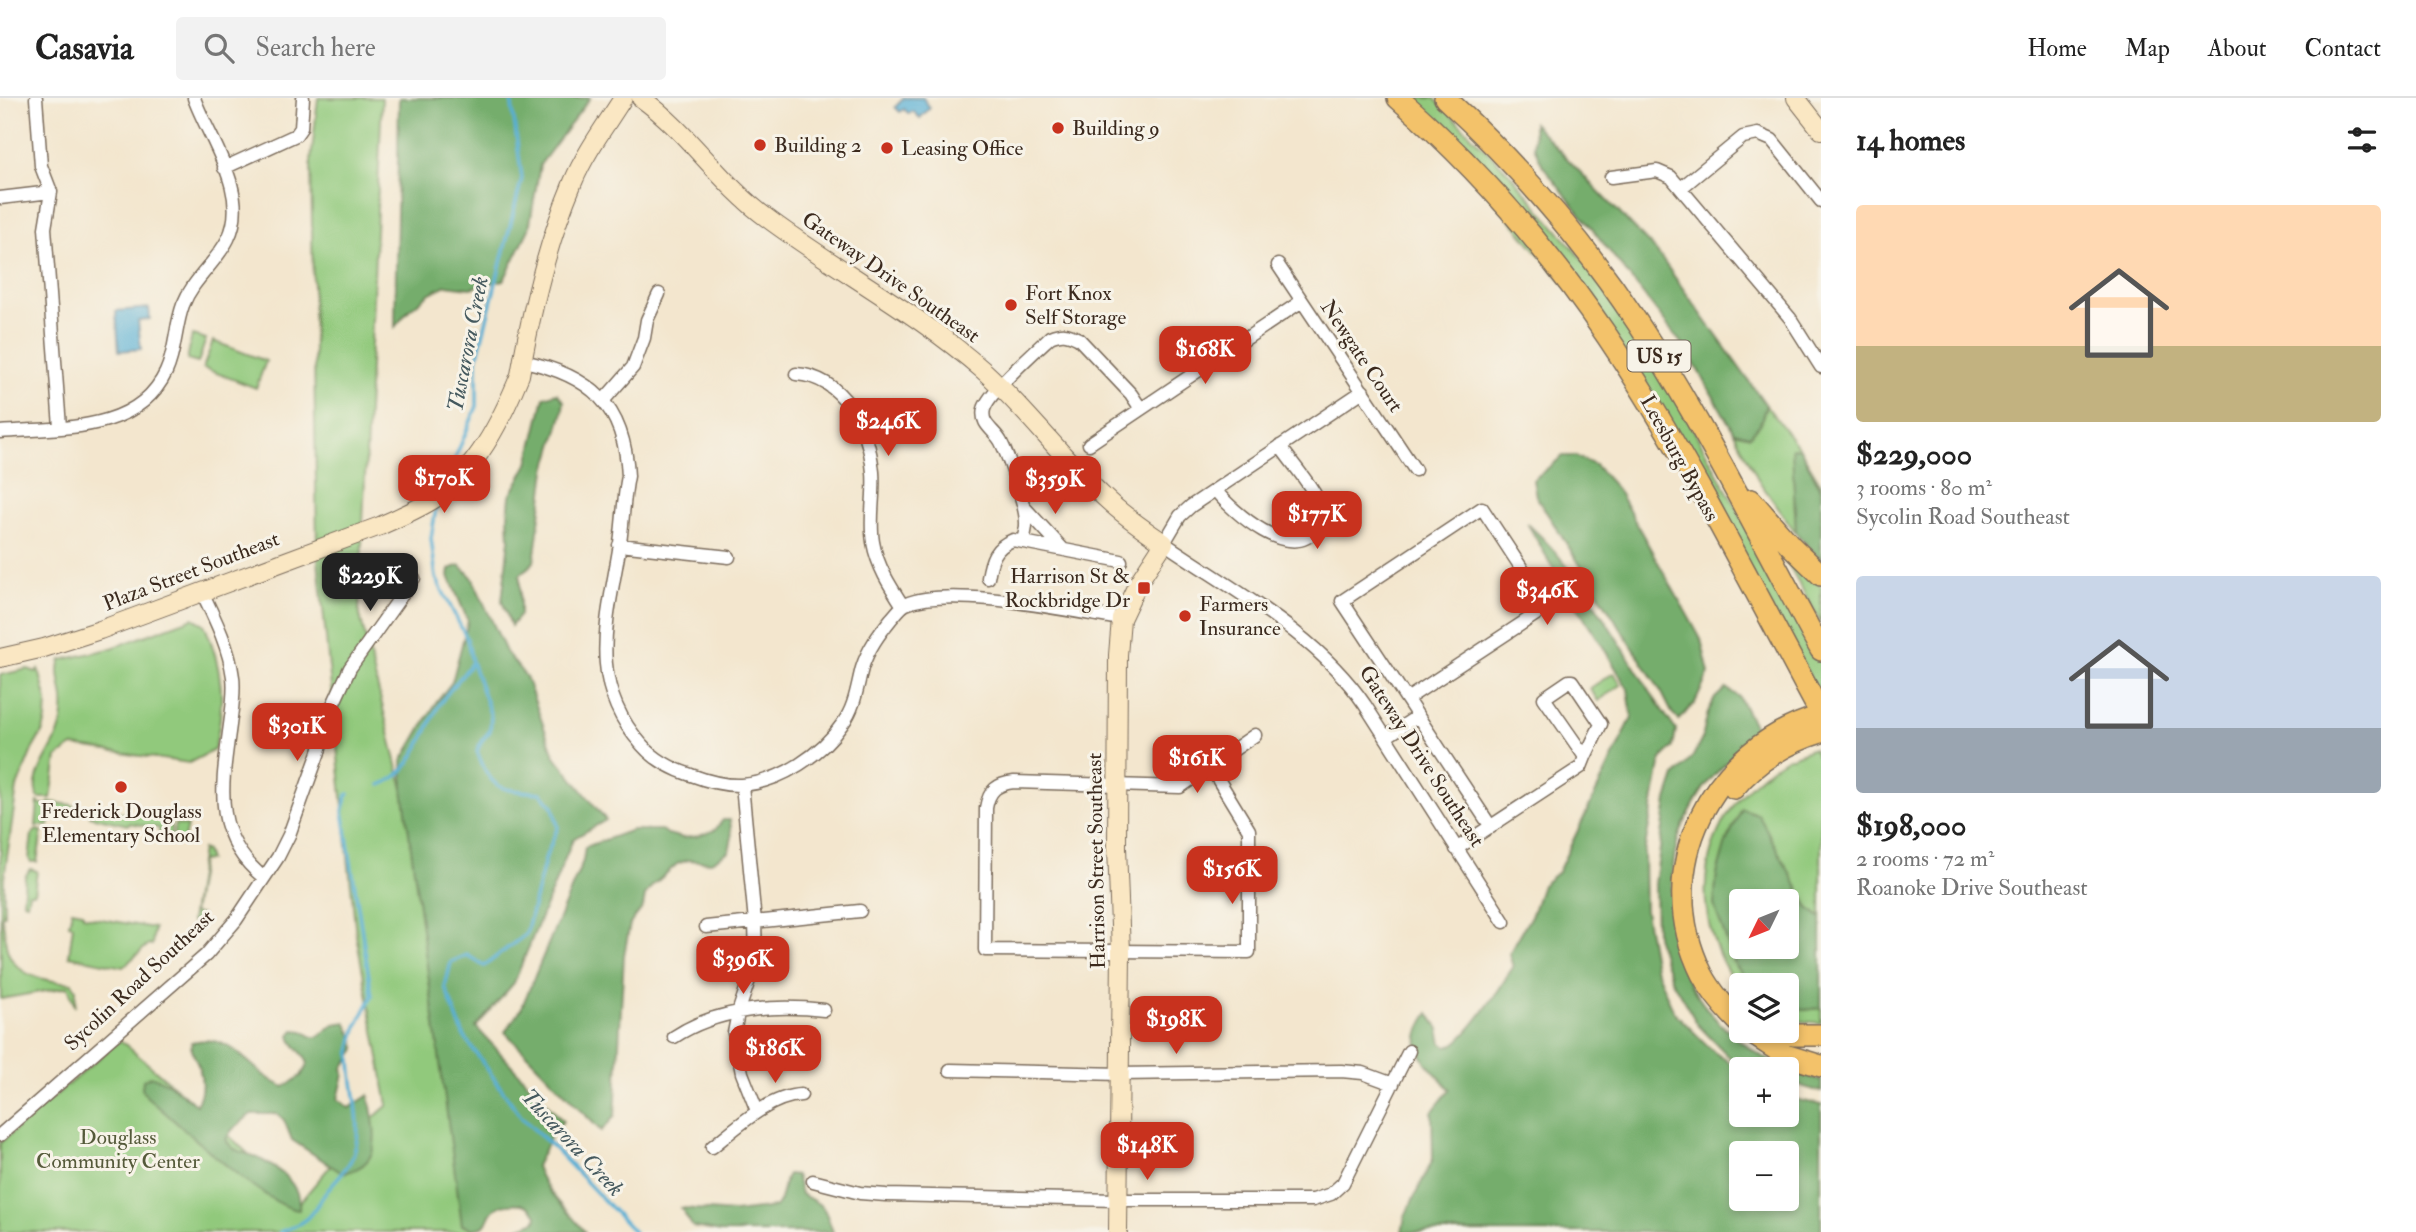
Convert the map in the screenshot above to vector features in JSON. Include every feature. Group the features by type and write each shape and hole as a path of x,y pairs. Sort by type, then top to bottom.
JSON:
{"highway":[{"name":"Leesburg Bypass","path":"1398,98 1491,189 1534,239 1605,334 1666,430 1821,715"},
{"name":"Leesburg Bypass","path":"1445,98 1505,157 1582,246 1643,330 1703,433 1821,650"},
{"path":"1703,433 1754,504 1821,575"},
{"path":"1729,994 1703,955 1695,920 1693,891 1696,864 1708,828 1731,791 1791,735 1821,715"},
{"path":"1729,1010 1702,974 1693,951 1683,906 1684,877 1692,835 1717,789 1734,766 1751,750 1791,735 1821,732"},
{"path":"1799,1035 1821,1035"},
{"path":"1764,1043 1785,1055 1821,1066"}],"street":[{"path":"36,98 41,166 51,192 45,228 60,427"},
{"path":"0,432 111,420 134,410 161,381 168,366 183,306 193,286 229,237 235,215 234,195 194,98"},
{"path":"224,168 296,135 301,128 303,98"},
{"path":"623,98 584,161 570,190 549,254 523,361 558,370 575,378 603,401 616,420 627,458 628,477 604,657 608,684 618,710 640,743 663,763 710,782 742,785 769,778 806,760 836,733 850,712 871,646 903,606 915,601 951,597 984,599 1121,619"},
{"name":"Gateway Drive Southeast","path":"640,98 685,135 728,185 766,218 939,334 1000,387 1104,498 1132,522 1309,642 1354,689 1504,922"},
{"path":"1796,98 1821,130"},
{"path":"1681,188 1743,137 1758,134 1772,140 1821,201"},
{"path":"1611,177 1657,171 1671,177 1790,318 1821,367"},
{"path":"0,198 51,192"},
{"name":"Newgate Court","path":"1278,265 1415,470"},
{"path":"603,401 633,366 644,338 647,320 659,294"},
{"path":"1089,444 1302,301"},
{"path":"1023,541 1027,525 1024,507 1000,441 988,428 984,415 988,401 1000,387 1050,337 1060,332 1079,339 1131,394 1141,409"},
{"path":"1808,345 1821,351"},
{"name":"Plaza Street Southeast","path":"0,658 44,648 100,630 380,526 436,497 479,454 495,431 520,375 523,361"},
{"path":"796,374 813,375 832,386 862,427 868,442 873,474 873,544 879,564 903,606"},
{"path":"1164,543 1180,516 1363,391"},
{"path":"1216,491 1227,504 1273,537 1288,542 1306,538 1321,519 1319,502 1280,446"},
{"path":"1024,507 1062,549"},
{"path":"1407,699 1547,607 1482,508 1342,601 1491,827"},
{"path":"988,578 991,559 996,551 1010,541 1023,541 1121,561"},
{"name":"Harrison Street Southeast","path":"1118,1232 1121,952 1117,784 1118,655 1121,619 1138,583 1164,543"},
{"path":"620,545 729,556"},
{"name":"Sycolin Road Southeast","path":"0,1135 206,954 236,920 289,835 338,691 355,657 388,618 414,579"},
{"path":"202,592 225,643 233,678 233,698 222,782 225,817 241,853 264,878"},
{"path":"1457,849 1580,767 1585,757 1601,724 1572,681 1569,681 1544,698 1585,757"},
{"path":"1386,737 1418,716"},
{"path":"1210,766 1249,830 1249,952 985,950 986,808 992,790 1014,782 1180,786 1255,735"},
{"path":"742,785 755,922 755,958 734,1033 738,1058 757,1111"},
{"path":"706,926 860,911"},
{"path":"674,1037 705,1019 738,1013 777,1007 824,1010"},
{"path":"813,1181 860,1193 886,1195 1118,1200 1313,1200 1338,1189 1348,1176 1409,1051"},
{"path":"950,1070 1119,1074 1341,1071 1363,1073 1393,1084"},
{"path":"712,1147 757,1111 801,1095"}],"green space":[{"name":"Douglass Community Center","path":"318,98 382,98 359,612 404,793 473,1232 0,1232 0,1143 120,1040 196,1105 300,1202 364,1126 388,1105 356,935 317,549 311,161"},
{"path":"399,98 590,98 540,165 529,229 504,280 470,288 446,285 430,293 409,310 395,327"},
{"path":"1408,98 1434,98 1510,174 1589,267 1681,407 1821,662 1821,697 1639,373"},
{"path":"1533,123 1656,251 1766,405 1760,424 1750,436 1734,432 1685,348 1543,166 1534,147"},
{"path":"192,335 206,339 198,363 187,360"},
{"path":"213,341 266,361 256,388 203,368"},
{"path":"557,393 564,401 546,470 534,562 520,575 520,615 511,626 502,601 509,539 510,496 528,464 544,397"},
{"path":"1766,405 1800,449 1793,469 1796,533 1759,481 1734,432 1750,436 1760,424"},
{"path":"1792,448 1800,449 1821,489 1821,560 1796,533"},
{"path":"1800,449 1821,484 1821,489"},
{"path":"1563,456 1575,456 1595,465 1617,489 1701,639 1709,673 1695,703 1679,720 1672,713 1662,693 1536,496 1533,480"},
{"path":"1527,523 1550,546 1589,596 1676,730 1673,747 1661,759 1644,853 1645,911 1655,968 1674,1012 1714,1052 1729,1062 1729,1127 1799,1127 1799,1100 1821,1105 1821,1232 1402,1232 1405,1216 1433,1159 1432,1112 1450,1089 1421,1054 1418,1036 1421,1025 1429,1013 1439,1029 1442,1043 1447,1047 1463,1036 1492,999 1513,967 1509,954 1532,914 1542,885 1558,872 1632,717 1628,689"},
{"path":"1775,540 1802,570 1821,586 1821,623"},
{"path":"460,565 472,577 506,652 526,677 554,755 606,820 573,839 514,983 476,1027 563,1121 552,1134 536,1166 551,1193 585,1232 517,1232 518,1228 536,1221 537,1215 530,1207 515,1204 495,1209 482,1227 462,1225 403,789 402,761 436,703 452,682 468,621 449,576 450,569"},
{"path":"193,618 204,624 219,671 220,717 214,750 189,763 73,746 57,757 51,798 39,798 36,791 38,774 56,739 62,720 59,669 61,660 109,649"},
{"path":"28,669 36,672 38,669 40,674 47,701 46,719 17,787 4,878 4,915 1,916 11,959 33,976 72,983 76,989 75,1007 68,987 1,999 0,675"},
{"path":"1614,673 1621,685 1598,701 1590,688"},
{"path":"1726,688 1739,697 1756,729 1706,785 1680,833 1674,859 1673,921 1682,967 1692,988 1705,1007 1729,1032 1729,1043 1742,1043 1764,1057 1729,1057 1698,1025 1671,979 1656,936 1655,883 1667,800 1675,776 1692,758 1702,739 1708,712 1715,698"},
{"path":"1813,748 1821,763 1821,918 1809,908 1788,871 1717,874 1714,905 1729,947 1729,959 1733,959 1741,973 1730,973 1710,928 1706,895 1708,863 1718,833 1735,804 1758,779 1788,757"},
{"path":"38,801 39,804 47,805 50,802 72,805 78,809 77,812 62,810 60,814 51,813 49,826 36,826"},
{"path":"91,808 171,821 171,836 159,835 159,828 128,825 90,816"},
{"path":"1742,809 1758,814 1799,889 1729,889 1729,947 1714,905 1717,874 1726,842"},
{"path":"723,820 730,820 732,837 729,851 711,862 688,860 677,864 652,886 645,896 643,907 630,924 624,955 615,1116 601,1131 505,1032 521,1009 583,861 585,847 632,830 661,830 683,838 699,836 715,830"},
{"path":"175,824 187,826 183,843 173,842"},
{"path":"37,830 42,831 37,862 31,862 29,859 32,834"},
{"path":"202,849 206,851 209,860 201,861 193,913 201,915 192,923 191,922"},
{"path":"30,869 37,871 34,893 29,893 27,903 23,902 25,877"},
{"path":"1799,890 1809,908 1821,918 1821,1008 1799,1009 1799,973 1741,973 1733,959 1799,959"},
{"path":"72,910 83,912 83,916 154,928 152,945 149,944 123,967 69,956"},
{"path":"1821,1008 1821,1023 1799,1021 1799,1009"},
{"path":"346,1022 356,1049 343,1068 338,1099 349,1108 369,1095 375,1132 372,1154 366,1162 356,1169 342,1173 292,1140 284,1120 278,1114 251,1114 232,1130 226,1139 236,1150 266,1162 288,1178 297,1192 299,1210 284,1206 244,1180 147,1097 142,1089 143,1080 151,1076 168,1083 196,1105 202,1084 198,1063 191,1050 192,1042 207,1040 220,1042 231,1048 261,1073 284,1087 301,1076 308,1064 291,1039 290,1035 294,1030 318,1037 334,1024"},
{"path":"1799,1073 1821,1080 1821,1092 1799,1086"},
{"path":"788,1174 796,1175 801,1194 823,1208 833,1232 722,1232 693,1227 681,1208 734,1212 776,1207"}],"water":[{"path":"904,98 923,98 930,108 920,118 913,111 909,114 904,109 900,112 895,107"},
{"path":"149,308 150,319 138,321 141,349 119,351 116,311"}],"waterway":[{"name":"Tuscarora Creek","path":"446,480 477,406 477,359 522,178 511,98"},
{"name":"Tuscarora Creek","path":"437,503 431,538 436,578 467,639 491,716 490,731 477,751 482,765 493,782 500,786 516,791 541,793 553,806 558,827 546,856 526,934 484,966 467,955 451,962 445,987 464,1036 522,1118 634,1232"},
{"path":"380,785 391,780 409,763 438,707 472,662"},
{"path":"280,1232 310,1215 350,1162 355,1149 358,1121 351,1051 356,1029 372,996 343,811 346,796 349,794"}],"place":[{"name":"Building 9","path":"1058,128"},
{"name":"Building 2","path":"760,145"},
{"name":"Leasing Office","path":"887,148"},
{"name":"Fort Knox Self Storage","path":"1011,305"},
{"name":"Harrison St & Rockbridge Dr","path":"1144,588"},
{"name":"Farmers Insurance","path":"1185,616"},
{"name":"Frederick Douglass Elementary School","path":"121,787"}]}
